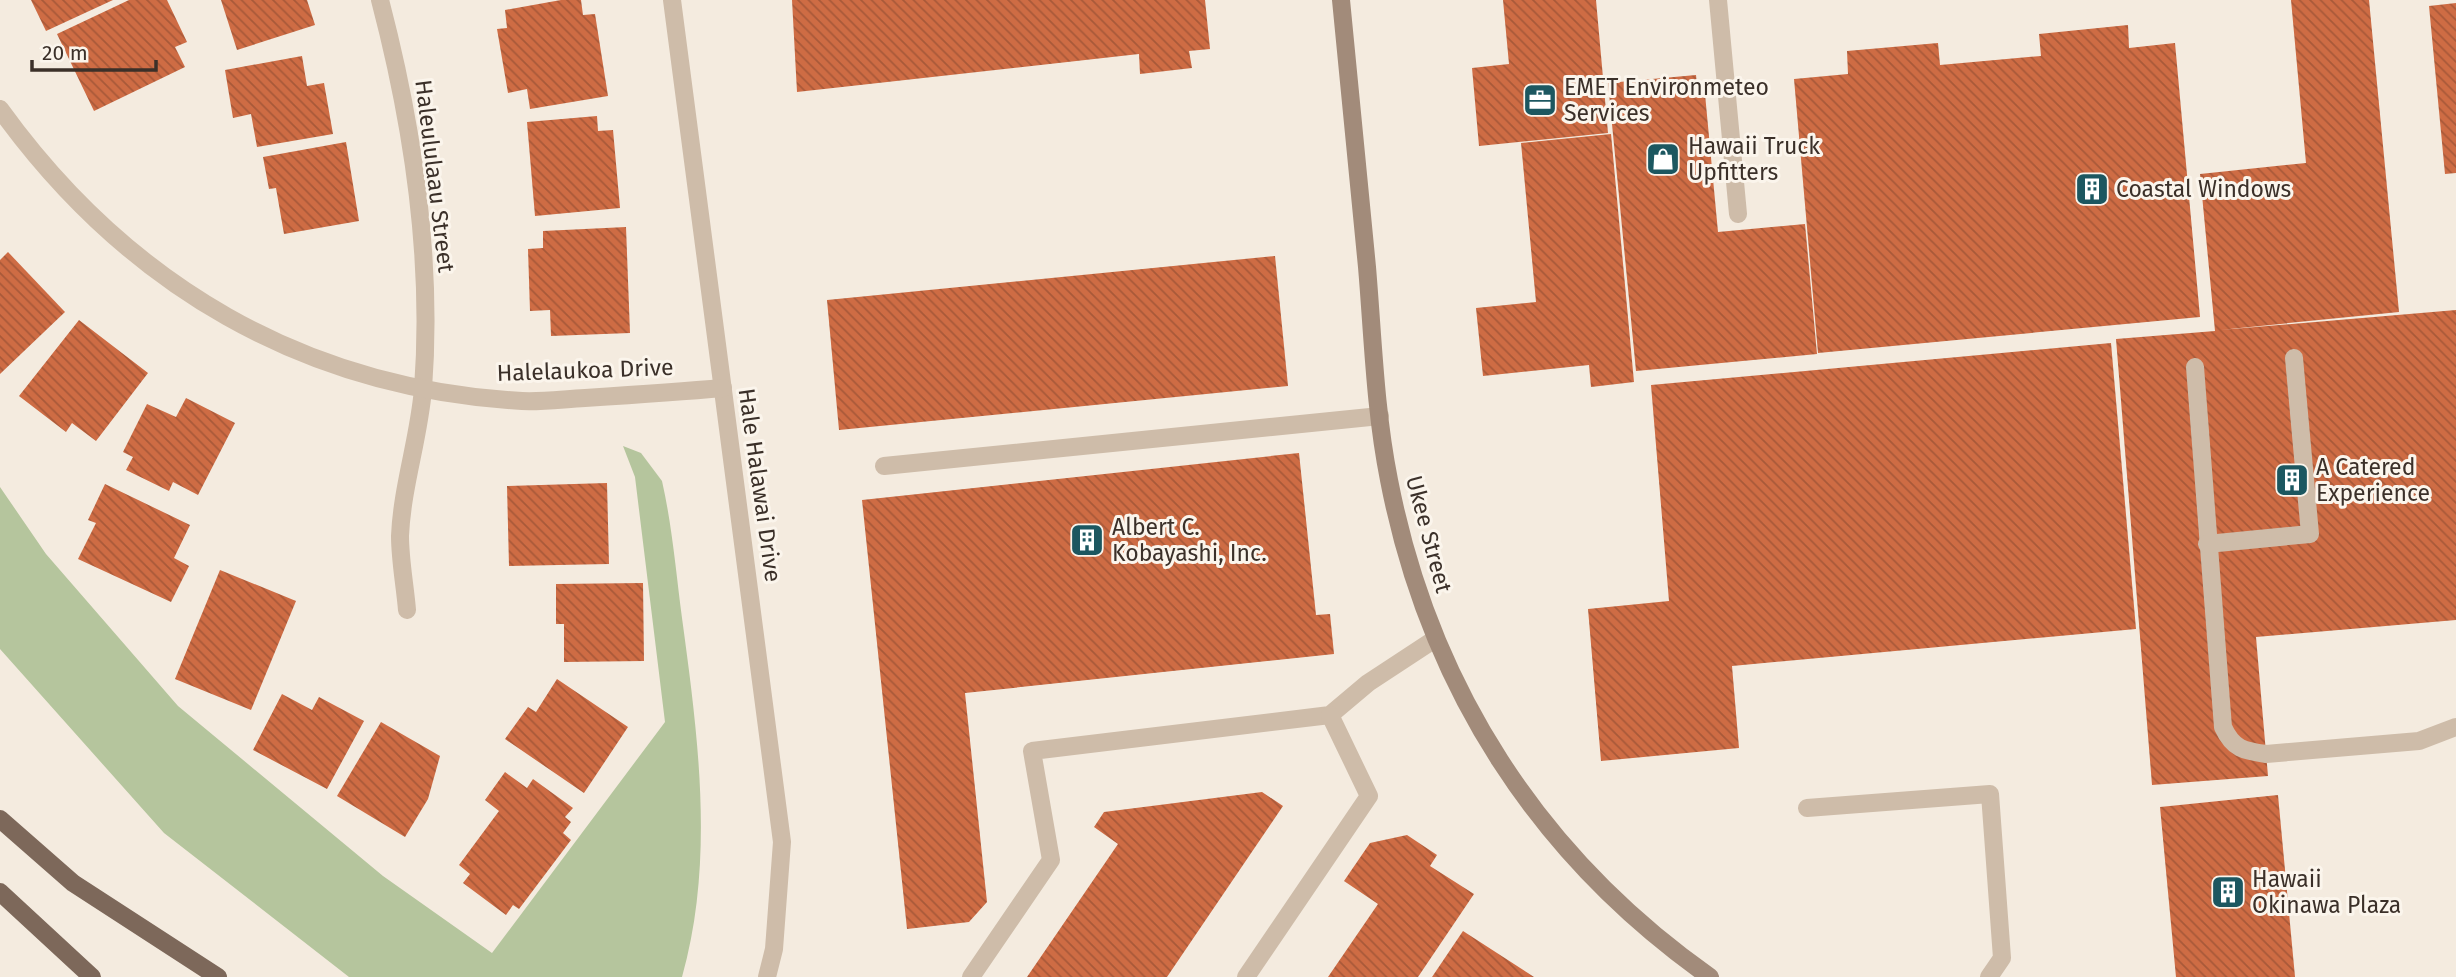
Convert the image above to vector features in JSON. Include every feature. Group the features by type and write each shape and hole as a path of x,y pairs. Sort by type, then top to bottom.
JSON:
{"main road":[{"path":"0,819 74,883 218,977"},
{"path":"0,892 92,977"}],"street":[{"name":"Haleululaau Street","path":"380,0 397,65 423,233 426,321 423,390 400,536 407,610"},
{"name":"Hale Halawai Drive","path":"672,0 782,842 774,949 767,977"},
{"name":"Ukee Street","path":"1341,0 1380,416 1389,479 1406,550 1435,639 1480,733 1532,808 1583,871 1660,942 1710,977"},
{"path":"1718,0 1738,214"},
{"name":"Halelaukoa Drive","path":"0,109 34,156 82,207 141,259 204,306 322,362 423,390 524,401 723,388"},
{"path":"2207,544 2310,534 2294,358"},
{"path":"2195,367 2223,727 2229,740 2241,751 2266,754 2419,741 2456,727"},
{"path":"884,466 1380,416"},
{"path":"971,977 1051,860 1032,751 1330,715 1368,683 1435,639"},
{"path":"1246,977 1369,796 1330,715"},
{"path":"1807,808 1990,794 2002,958 1989,977"}],"green space":[{"path":"623,446 641,453 662,481 693,707 698,753 701,843 692,933 682,977 349,977 164,833 0,649 0,487 46,554 178,706 383,876 492,953 665,722 635,477"}],"building":[{"path":"31,0 113,0 46,31"},
{"path":"129,0 167,0 187,42 175,47 185,67 94,111 57,34"},
{"path":"221,0 307,0 315,25 237,50"},
{"path":"561,0 581,0 583,15 595,14 608,96 530,109 527,89 508,93 497,29 507,28 505,10"},
{"path":"792,0 1205,0 1210,49 1189,51 1192,68 1140,74 1139,54 797,92"},
{"name":"EMET Environmeteo Services","path":"1503,0 1596,0 1608,133 1479,146 1472,68 1509,64"},
{"name":"A Catered Experience","path":"2291,0 2369,0 2399,312 2220,330 2456,310 2456,620 2256,637 2268,776 2152,785 2116,339 2215,331 2200,174 2306,163"},
{"path":"2456,3 2456,173 2445,174 2429,6"},
{"path":"2128,25 2129,48 2175,43 2200,317 1818,353 1794,79 1848,74 1847,51 1938,43 1940,65 2041,56 2039,34"},
{"path":"302,56 307,86 324,83 333,134 257,147 251,114 233,118 225,70"},
{"name":"Hawaii Truck Upfitters","path":"1696,75 1698,95 1705,94 1718,232 1805,224 1817,354 1636,371 1608,83"},
{"path":"597,116 598,131 613,130 620,208 535,216 527,122"},
{"path":"1611,134 1634,382 1591,387 1589,365 1483,376 1476,308 1536,302 1521,143"},
{"path":"346,142 359,221 284,234 276,188 269,189 263,157"},
{"path":"626,227 630,333 551,336 550,310 530,311 528,249 543,248 543,231"},
{"path":"8,252 65,312 0,374 0,260"},
{"path":"1275,256 1288,386 839,430 827,300"},
{"path":"79,320 148,373 96,441 72,423 66,432 19,396"},
{"path":"2111,343 2136,629 1732,666 1739,748 1601,761 1588,609 1669,601 1651,385"},
{"path":"186,398 235,423 198,495 173,482 169,491 126,470 133,457 123,452 147,404 176,417"},
{"path":"1299,453 1316,615 1330,614 1334,654 965,693 987,902 969,922 907,929 862,500"},
{"path":"607,483 609,564 509,566 507,486"},
{"path":"105,484 190,525 174,558 189,566 171,602 78,559 96,523 88,520"},
{"path":"220,570 296,601 251,710 175,679"},
{"path":"643,583 644,661 564,662 564,624 556,624 556,584"},
{"path":"557,679 628,727 584,793 505,739 528,707 536,712"},
{"path":"282,694 312,710 319,697 364,721 327,789 253,750"},
{"path":"381,722 440,756 428,799 405,837 337,796"},
{"path":"505,772 527,788 533,779 573,808 565,817 571,822 563,833 571,840 519,909 513,905 506,915 463,883 470,874 459,865 499,811 485,800"},
{"path":"1262,792 1283,806 1167,977 1027,977 1118,844 1094,827 1104,812"},
{"name":"Hawaii Okinawa Plaza","path":"2278,795 2295,977 2176,977 2160,807"},
{"path":"1407,835 1437,855 1430,866 1474,894 1418,977 1328,977 1378,904 1344,881 1370,843"},
{"path":"1463,931 1534,977 1432,977"}],"place":[{"name":"EMET Environmeteo Services","path":"1540,100"},
{"name":"Hawaii Truck Upfitters","path":"1663,159"},
{"name":"Coastal Windows","path":"2092,189"},
{"name":"A Catered Experience","path":"2292,480"},
{"name":"Albert C. Kobayashi, Inc.","path":"1087,540"},
{"name":"Hawaii Okinawa Plaza","path":"2228,892"}]}
